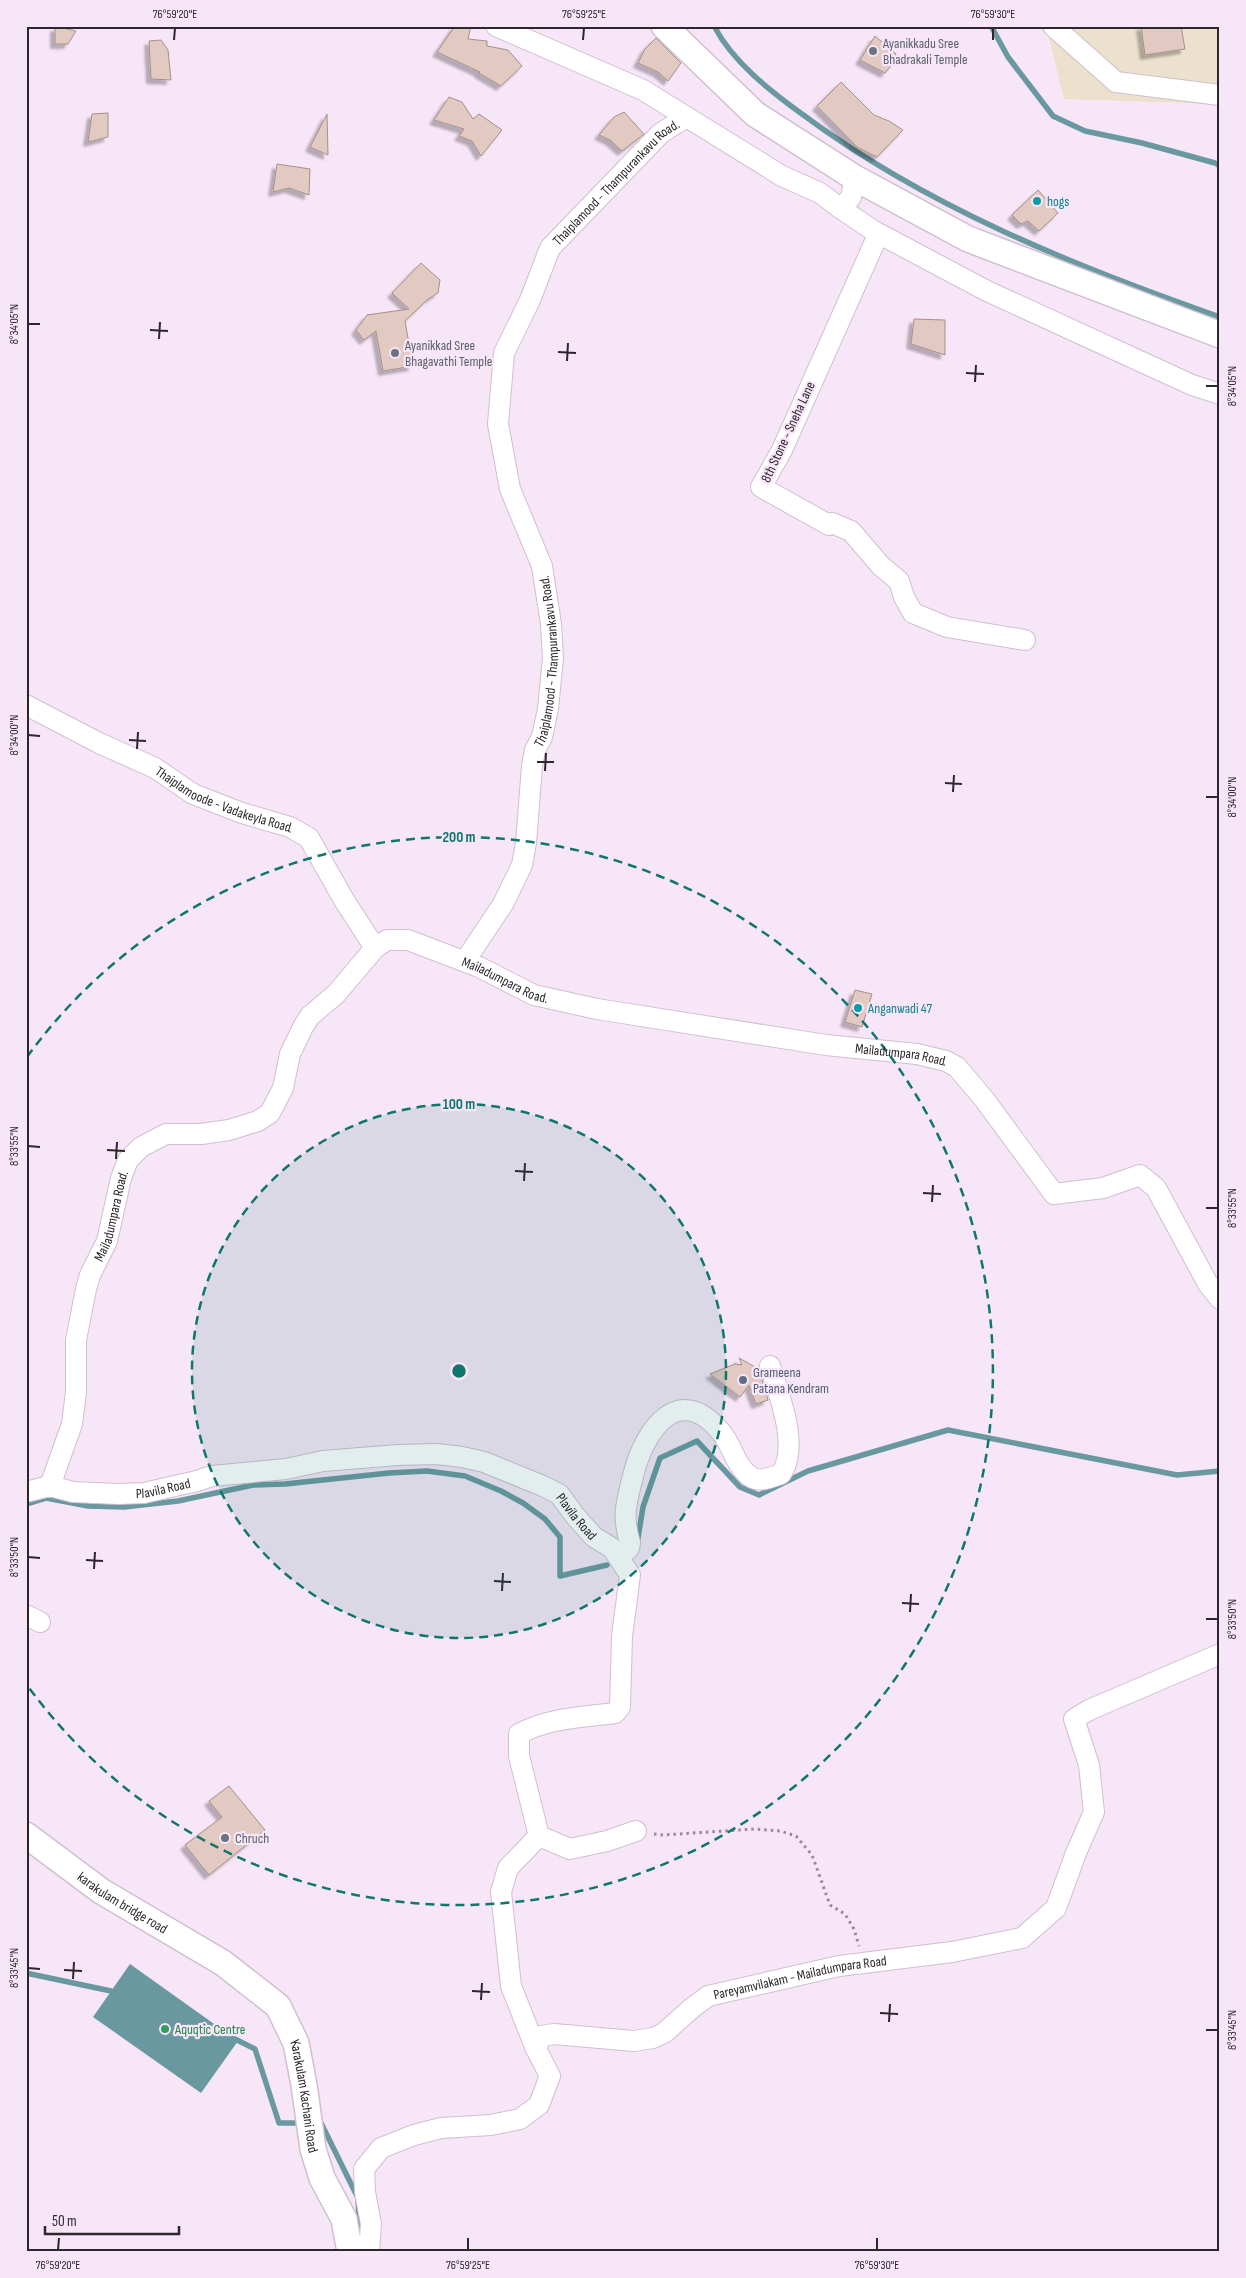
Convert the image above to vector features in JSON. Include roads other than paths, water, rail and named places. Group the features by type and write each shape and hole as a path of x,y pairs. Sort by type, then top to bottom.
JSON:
{"main road":[{"path":"664,26 755,114 855,178 968,239 1220,335"},
{"name":"karakulam bridge road","path":"26,1835 101,1891 223,1963"},
{"name":"Karakulam Kachani Road","path":"223,1963 278,2006 296,2043 322,2178 344,2219 350,2252"}],"street":[{"path":"496,26 643,90 685,118 782,176 820,193 874,231 987,290 1192,385 1220,394"},
{"path":"1053,26 1116,82 1220,96"},
{"name":"Thaiplamood - Thampurankavu Road.","path":"464,961 503,904 522,865 526,843 534,750 542,737 548,709 553,658 551,624 542,566 530,532 510,489 498,424 504,352 530,300 550,248 661,133 685,118"},
{"path":"840,208 851,197 855,178"},
{"name":"8th Stone - Sneha Lane","path":"874,231 877,237 782,450 761,487 829,525 832,523 851,530 880,566 899,581 904,597 913,613 947,627 1025,640"},
{"name":"Thaiplamoode - Vadakeyla Road.","path":"26,705 99,743 155,768 193,794 242,814 290,827 309,838 344,900 375,948"},
{"name":"Mailadumpara Road.","path":"50,1486 72,1424 76,1392 76,1340 86,1289 107,1241 121,1178 128,1160 141,1147 166,1134 201,1134 229,1130 258,1121 270,1113 284,1088 290,1054 310,1016 343,987 375,948 387,940 403,938 464,961 534,995 623,1015 826,1045 916,1054 946,1061 957,1067 984,1099 1054,1194 1103,1188 1140,1175 1156,1188 1208,1284 1220,1299"},
{"path":"619,1557 629,1548 630,1543 624,1514 638,1458 653,1431 670,1413 689,1410 710,1421 725,1437 741,1466 752,1478 760,1480 780,1474 788,1458 789,1445 783,1408 770,1366"},
{"name":"Plavila Road","path":"50,1486 73,1492 144,1493 212,1476 286,1469 323,1461 437,1454 484,1462 559,1494 572,1513 594,1537 612,1548 630,1575 622,1636 620,1707 615,1712 560,1721 527,1730 520,1734 519,1756 539,1836"},
{"path":"26,1492 50,1486"},
{"name":"Pareyamvilakam - Mailadumpara Road","path":"536,2049 541,2036 554,2034 634,2040 653,2038 664,2033 708,1996 839,1966 952,1952 1022,1938 1056,1908 1076,1853 1094,1812 1089,1765 1074,1719 1089,1710 1220,1654"},
{"path":"369,2252 371,2224 365,2192 364,2169 380,2148 414,2135 441,2128 491,2125 520,2119 539,2104 550,2076 536,2049 511,1986 501,1892 508,1868 539,1836 570,1849 607,1841 636,1830"}],"water":[{"name":"Aquqtic Centre","path":"130,1964 238,2041 201,2093 93,2017"}],"waterway":[{"path":"714,26 731,52 741,63 777,95 850,147 900,178 951,206 1057,255 1220,317"},
{"path":"991,26 1008,57 1053,116 1085,131 1142,143 1220,166"},
{"path":"637,1544 643,1507 660,1458 697,1441 740,1487 759,1495 808,1471 948,1430 1177,1475 1220,1471"},
{"path":"26,1504 46,1498 88,1506 124,1507 178,1501 253,1485 285,1484 427,1471 465,1476 501,1491 523,1503 545,1519 560,1537 560,1576 607,1565"},
{"path":"26,1973 111,1991"},
{"path":"231,2037 255,2049 279,2123 304,2123"},
{"path":"318,2123 321,2123 358,2198 360,2240"}],"place":[{"name":"Ayanikkadu Sree Bhadrakali Temple","path":"873,51"},
{"name":"hogs","path":"1037,201"},
{"name":"Ayanikkad Sree Bhagavathi Temple","path":"395,353"},
{"name":"Anganwadi 47","path":"858,1008"},
{"name":"Grameena Patana Kendram","path":"743,1380"},
{"name":"Chruch","path":"225,1838"},
{"name":"Aquqtic Centre","path":"165,2029"}]}
